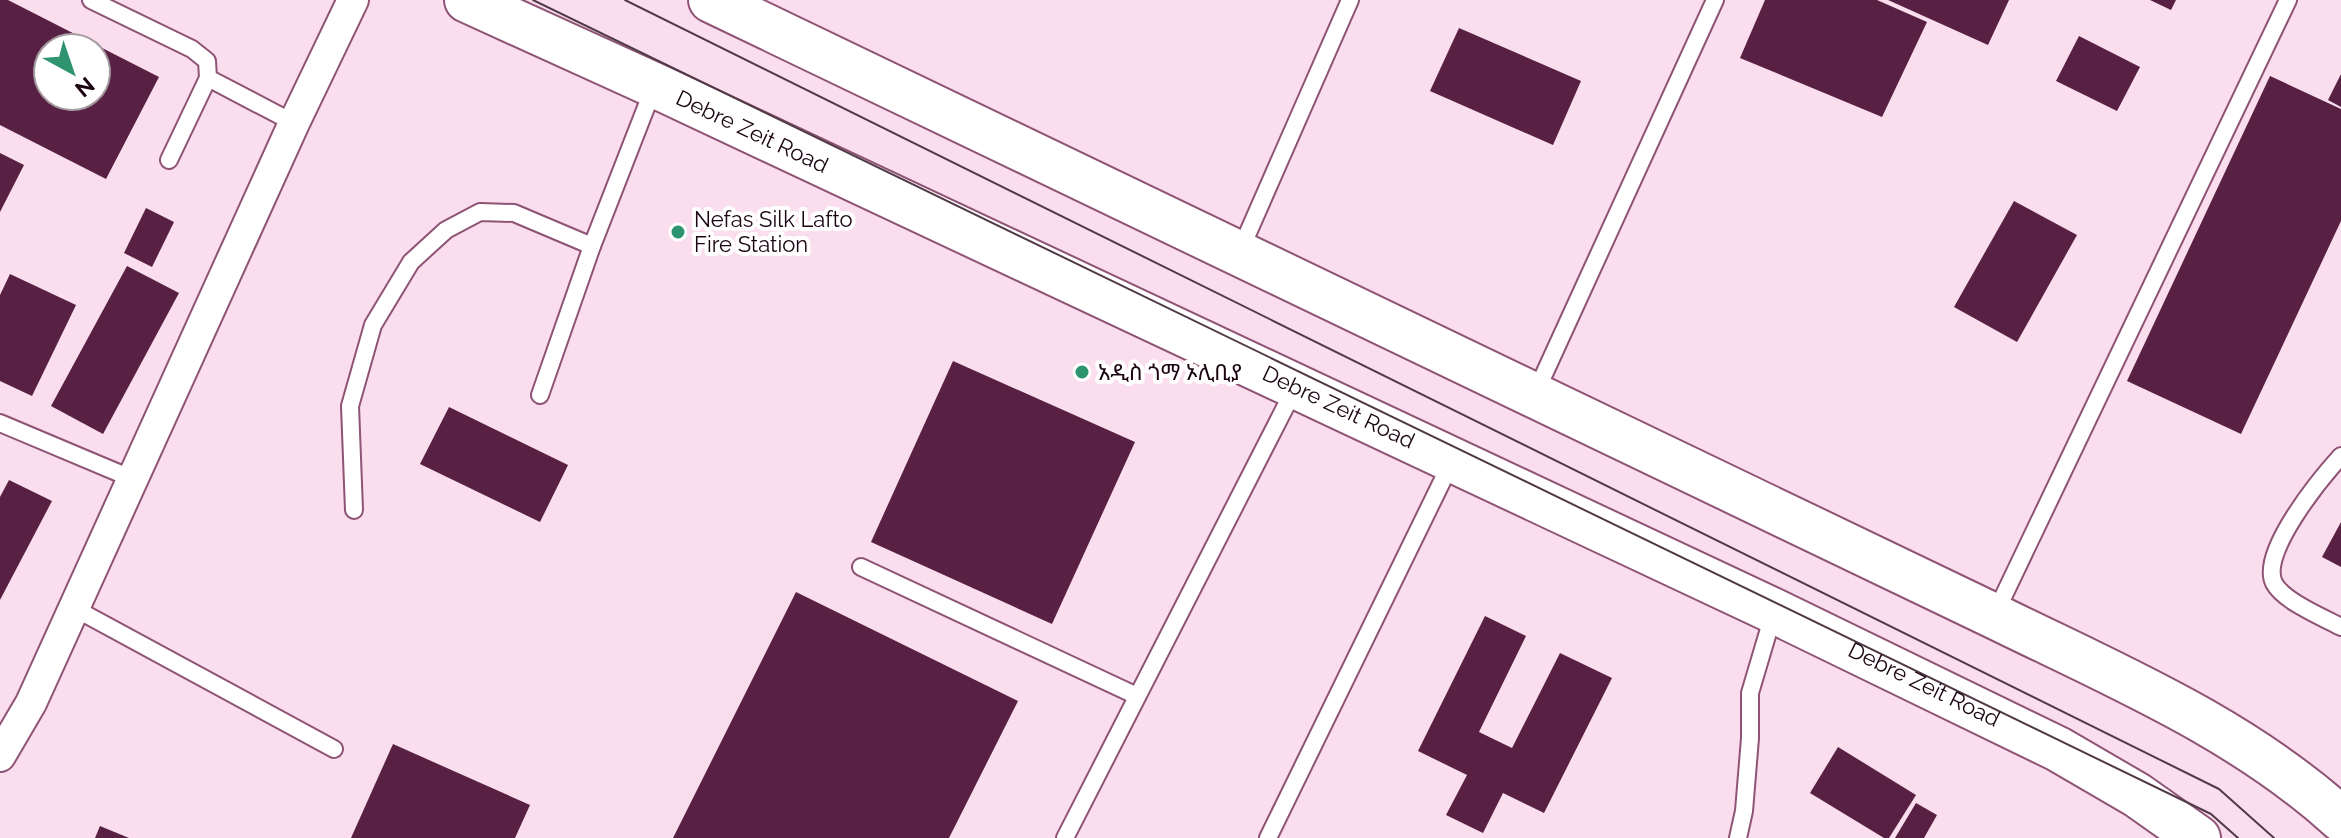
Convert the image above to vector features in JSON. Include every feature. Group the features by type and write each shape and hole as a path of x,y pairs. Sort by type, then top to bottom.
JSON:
{"main road":[{"name":"Debre Zeit Road","path":"467,0 1774,611 2058,749 2137,795 2198,838"},
{"path":"711,0 1240,252 2205,720 2318,797 2341,819"}],"street":[{"path":"0,756 31,703 294,123 353,0"}],"lane":[{"path":"91,0 192,49 207,61 208,78 169,160"},
{"path":"1240,252 1350,0"},
{"path":"1534,396 1715,0"},
{"path":"1994,616 2288,0"},
{"path":"208,78 294,123"},
{"path":"540,395 592,246 654,85"},
{"path":"354,510 350,406 373,325 411,262 446,230 480,212 514,213 592,246"},
{"path":"1065,838 1296,387"},
{"path":"0,423 133,479"},
{"path":"2341,456 2314,486 2276,548 2273,574 2274,583 2286,594 2341,627"},
{"path":"1268,838 1453,460"},
{"path":"861,567 1137,696"},
{"path":"74,608 334,749"},
{"path":"1738,838 1746,797 1750,693 1774,611"}],"building":[{"path":"0,0 8,0 71,32 32,32 32,112 112,112 112,53 159,77 106,179 0,125"},
{"path":"1765,0 1877,0 1927,22 1882,117 1740,58"},
{"path":"1888,0 2009,0 1988,45"},
{"path":"2150,0 2176,0 2171,10"},
{"path":"1459,28 1581,81 1553,145 1430,91"},
{"path":"2079,36 2140,67 2117,111 2056,81"},
{"path":"2341,74 2341,107 2328,100"},
{"path":"2270,76 2341,109 2341,221 2241,434 2127,381"},
{"path":"0,153 24,165 0,212"},
{"path":"2014,201 2077,235 2017,342 1954,307"},
{"path":"146,208 174,222 152,267 124,253"},
{"path":"127,266 179,293 103,434 51,406"},
{"path":"10,274 76,305 32,396 0,381 0,295"},
{"path":"953,361 1135,442 1052,624 871,542"},
{"path":"449,407 568,465 540,522 420,464"},
{"path":"9,480 52,501 0,600 0,497"},
{"path":"2341,522 2341,567 2322,557"},
{"path":"796,592 1018,701 949,838 673,838"},
{"path":"1485,616 1526,636 1479,732 1512,748 1560,653 1612,678 1544,813 1503,793 1483,833 1446,815 1467,775 1418,751"},
{"path":"393,744 530,805 515,838 351,838"},
{"path":"1838,747 1916,795 1889,838 1884,838 1810,793"},
{"path":"1916,803 1937,815 1924,838 1895,838"},
{"path":"100,826 129,838 95,838"}],"tram line":[{"path":"533,0 2211,814 2238,838"},
{"path":"625,0 2219,789 2274,838"}],"place":[{"name":"Nefas Silk Lafto Fire Station","path":"678,232"},
{"name":"አዲስ ጎማ ኦሊቢያ","path":"1082,372"}]}
